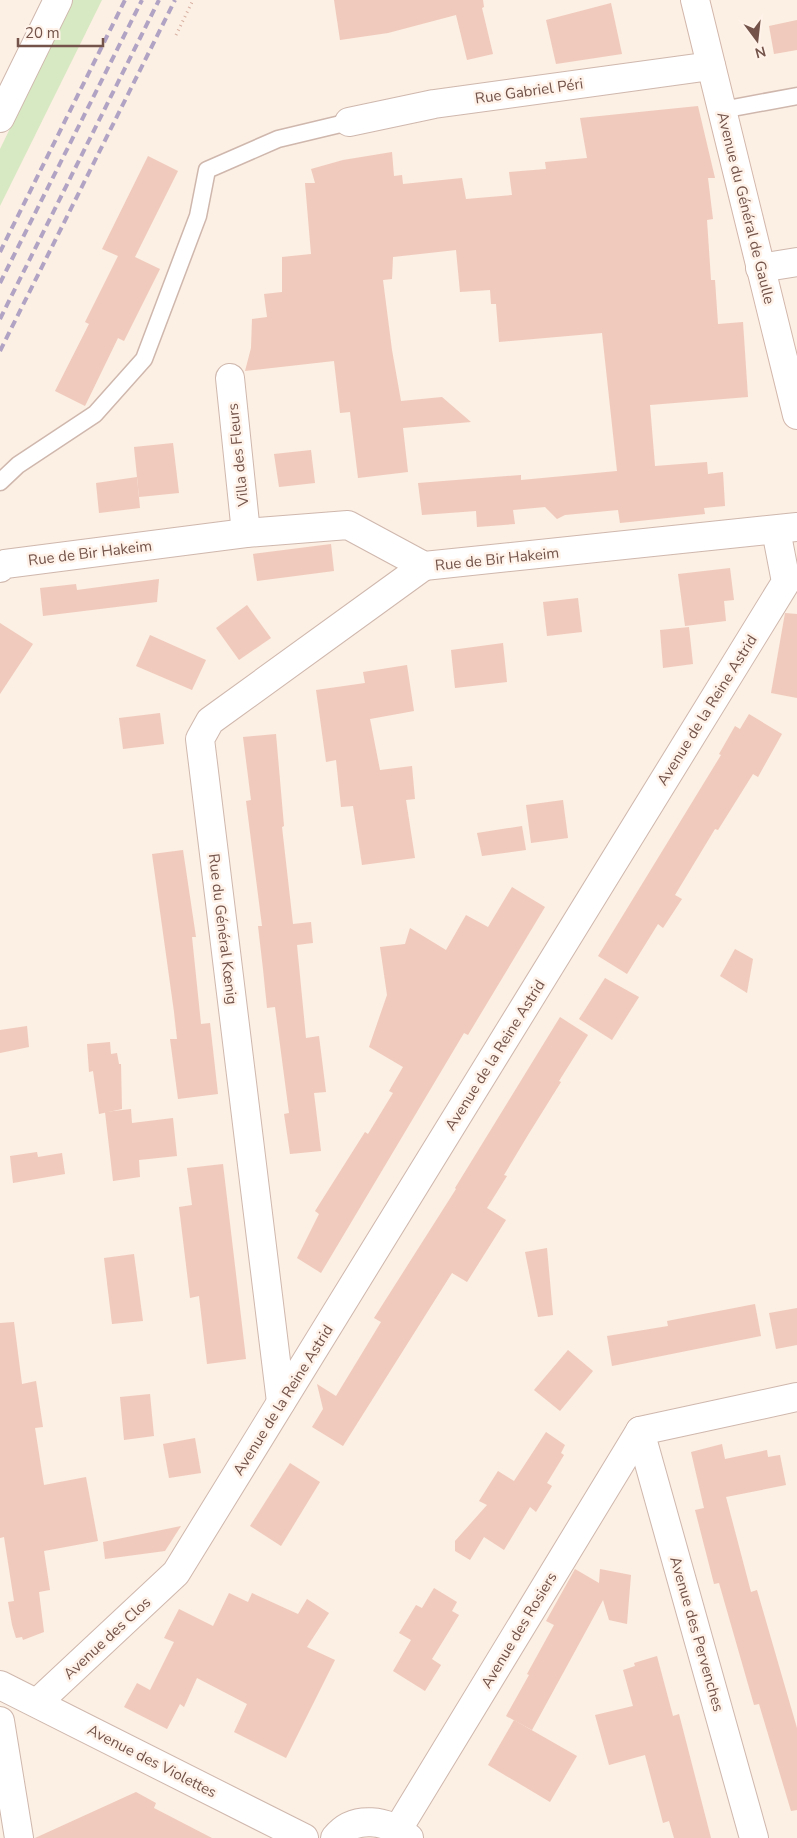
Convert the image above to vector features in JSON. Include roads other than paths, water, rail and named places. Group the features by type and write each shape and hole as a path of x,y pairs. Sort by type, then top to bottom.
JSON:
{"street":[{"path":"0,118 58,0"},
{"name":"Avenue du Général de Gaulle","path":"695,0 760,268 790,359 797,413"},
{"name":"Rue Gabriel Péri","path":"349,122 434,104 711,66"},
{"path":"760,268 797,262"},
{"name":"Villa des Fleurs","path":"230,378 246,533"},
{"name":"Rue de Bir Hakeim","path":"0,568 5,564 246,533 348,525 424,566 786,529"},
{"name":"Avenue de la Reine Astrid","path":"176,1573 786,582 786,529"},
{"name":"Rue du Général Kœnig","path":"281,1402 200,739 210,721 424,566"},
{"path":"640,1431 797,1397"},
{"name":"Avenue des Rosiers","path":"404,1833 640,1431"},
{"name":"Avenue des Pervenches","path":"640,1431 754,1838"},
{"name":"Avenue des Clos","path":"38,1702 176,1573"},
{"name":"Avenue des Violettes","path":"0,1685 38,1702 304,1838"},
{"path":"0,1721 19,1838"},
{"path":"335,1838 339,1833 358,1823 376,1822 404,1833"}],"lane":[{"path":"722,110 797,96"},
{"path":"0,482 18,465 95,414 144,359 198,216 207,170 278,139 349,122"}],"railway":[{"path":"0,252 125,0"},
{"path":"0,283 142,0"},
{"path":"0,319 159,0"},
{"path":"0,351 175,0"}]}
